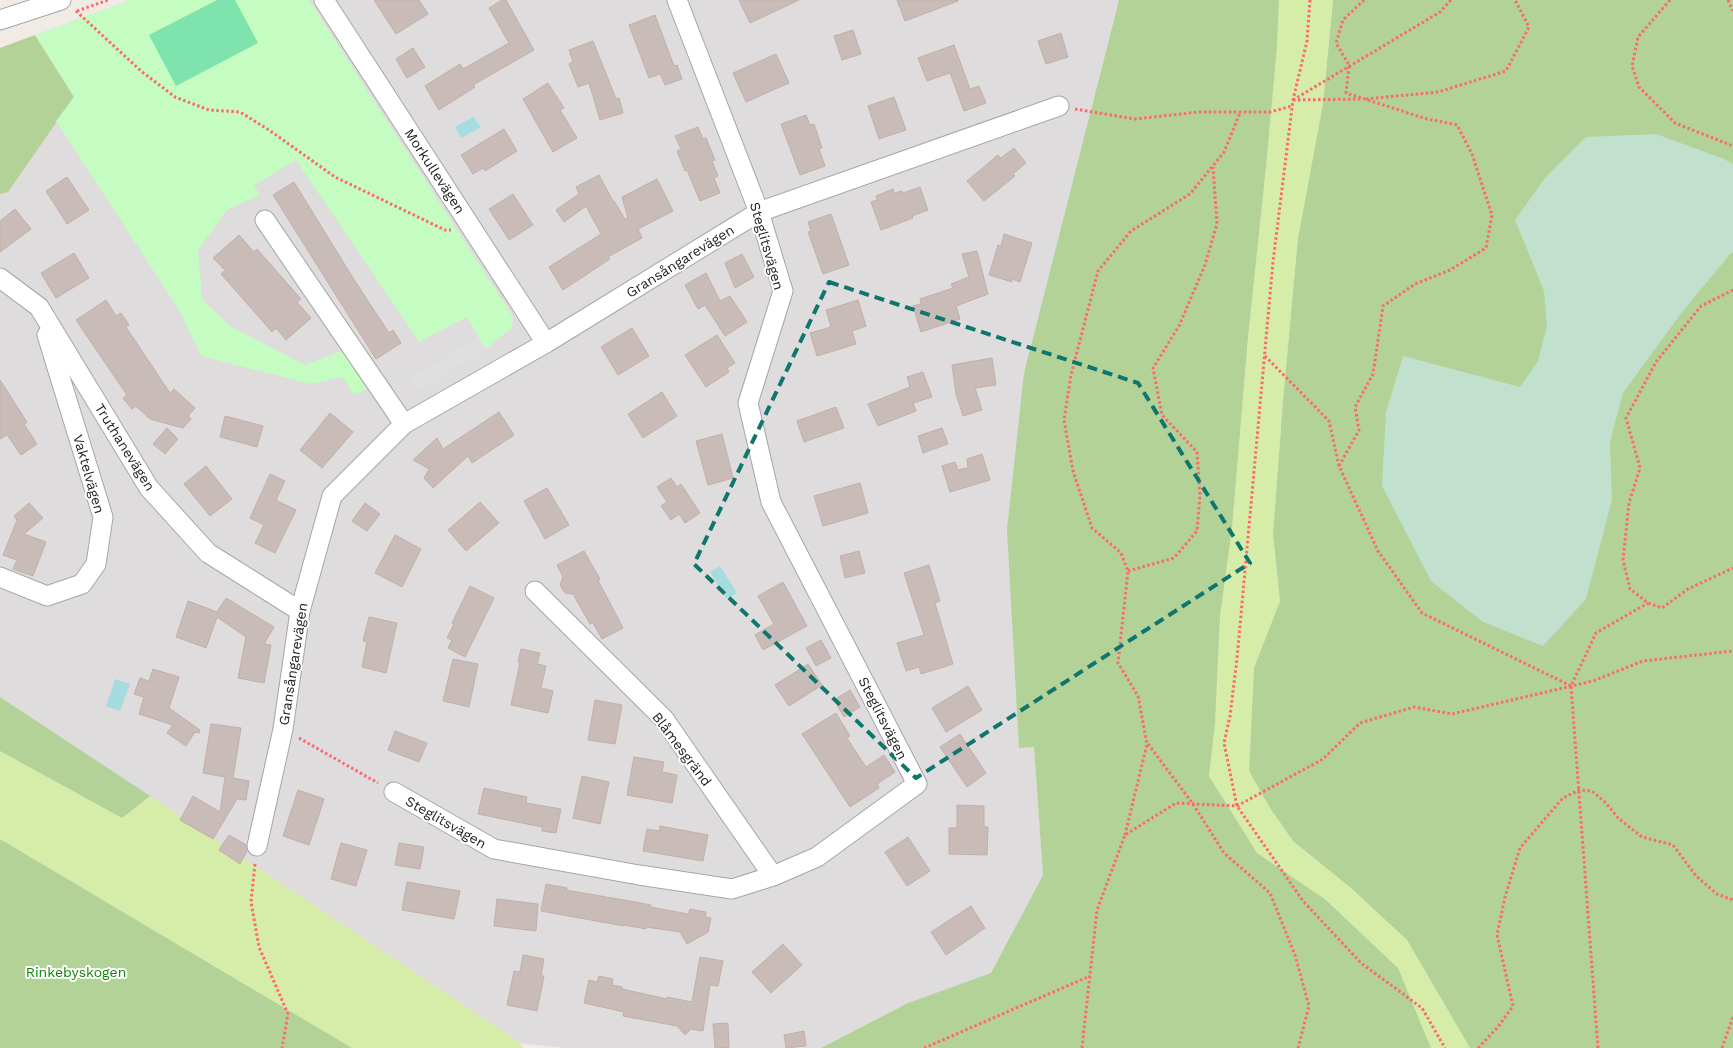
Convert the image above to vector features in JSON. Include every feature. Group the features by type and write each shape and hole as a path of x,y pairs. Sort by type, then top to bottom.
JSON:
{"street":[{"path":"0,20 60,0"},
{"name":"Morkullevägen","path":"324,0 546,343"},
{"name":"Steglitsvägen","path":"394,792 494,848 639,875 732,889 773,876 817,857 917,784 771,502 748,403 783,291 759,212 677,0"},
{"name":"Gransångarevägen","path":"257,846 283,729 300,611 332,496 404,424 546,343 759,212 1059,106"},
{"path":"265,220 404,424"},
{"name":"Truthanevägen","path":"0,278 39,307 149,488 208,553 300,611"},
{"name":"Vaktelvägen","path":"0,577 47,596 82,584 96,564 103,517 39,307"},
{"name":"Blåmesgränd","path":"534,591 664,719 773,876"}],"path":[{"path":"1310,0 1307,41 1292,106 1273,262 1237,659 1230,716 1224,743 1237,806 1303,901 1361,963 1422,1008 1445,1048"},
{"path":"1339,466 1359,430 1355,407 1373,374 1383,306 1415,284 1450,270 1486,248 1492,215 1472,154 1457,125 1427,119 1346,93 1349,65 1336,43 1343,20 1364,0"},
{"path":"1293,100 1440,12 1451,0"},
{"path":"1293,100 1363,99 1438,92 1506,71 1530,27 1515,0"},
{"path":"1670,0 1638,36 1632,66 1639,87 1675,123 1733,146"},
{"path":"1728,0 1733,11"},
{"path":"76,11 141,71 175,96 209,110 240,112 336,177 444,230 474,231"},
{"path":"1059,106 1135,119 1199,112 1270,112 1292,106"},
{"path":"1082,1048 1097,910 1125,835 1147,744 1138,696 1118,663 1128,571 1121,553 1092,528 1073,471 1064,420 1071,375 1098,271 1131,231 1190,194 1224,152 1240,113"},
{"path":"1128,571 1174,558 1197,531 1200,495 1197,452 1162,414 1153,368 1179,326 1205,265 1217,224 1213,166"},
{"path":"1733,290 1701,306 1656,362 1626,418 1640,468 1629,503 1623,560 1630,589 1648,603 1662,608 1688,589 1733,568"},
{"path":"1264,356 1329,421 1339,466 1378,551 1422,613 1571,686"},
{"path":"1598,1048 1571,686 1596,633 1648,603"},
{"path":"1125,835 1176,803 1237,806 1323,759 1360,723 1414,707 1452,714 1593,681 1644,661 1733,651"},
{"name":"Steglitsvägen","path":"283,729 394,792"},
{"path":"1147,744 1193,804 1224,853 1270,893 1295,955 1309,1006 1298,1048"},
{"path":"1478,1048 1498,1028 1512,1006 1497,935 1505,897 1520,848 1564,798 1579,790 1592,791 1606,803 1618,818 1642,837 1673,844 1696,876 1717,894 1733,900"},
{"path":"257,846 250,902 259,947 288,1014 282,1048"},
{"path":"924,1048 1090,976"},
{"path":"1722,1048 1733,1017"}],"highlighted area":[{"path":"829,282 1138,383 1250,563 916,778 694,564"}],"shaded area":[{"path":"130,0 1119,0 1024,373 1019,748 1034,747 1043,875 991,973 908,1003 821,1048 565,1048 519,1043 0,697 0,48"},
{"path":"478,337 485,349 417,390 410,379"}],"green space":[{"path":"130,0 309,0 513,317 512,328 485,349 467,317 419,342 296,160 254,185 260,195 227,210 198,250 202,299 230,326 305,365 341,351 371,387 354,395 342,377 310,384 201,356 179,310 56,121 74,97 35,35"},
{"path":"217,0 235,0 258,43 176,86 149,35"},
{"path":"1119,0 1279,0 1277,48 1248,338 1232,528 1220,617 1215,724 1209,776 1257,853 1326,900 1398,968 1431,1048 821,1048 908,1003 991,973 1043,875 1034,747 1019,748 1007,529 1024,373"},
{"path":"1279,0 1333,0 1323,104 1298,238 1283,400 1273,534 1280,601 1254,668 1249,771 1270,808 1293,841 1352,889 1407,940 1470,1048 1431,1048 1398,968 1326,900 1257,853 1209,776 1215,724 1220,617 1232,528 1248,338 1277,48"},
{"path":"1333,0 1733,0 1733,1048 1470,1048 1407,940 1352,889 1293,841 1270,808 1249,771 1254,668 1280,601 1273,534 1283,400 1298,238 1323,104"},
{"path":"35,35 74,97 8,192 0,194 0,48"},
{"path":"1656,134 1733,164 1733,253 1731,253 1682,312 1623,393 1610,442 1612,500 1586,599 1543,646 1483,622 1431,581 1382,486 1386,412 1403,356 1520,387 1538,361 1547,326 1544,291 1515,220 1545,178 1586,137"},
{"path":"0,697 150,796 122,818 0,751"},
{"path":"0,751 122,818 150,796 519,1042 523,1048 352,1048 0,839"},
{"name":"Rinkebyskogen","path":"0,839 352,1048 0,1048"}],"water":[{"path":"473,117 481,127 461,138 455,127"},
{"path":"720,566 737,593 727,599 710,572"},
{"path":"115,679 130,684 120,711 106,706"}],"building":[{"path":"374,0 419,0 428,14 396,34"},
{"path":"502,0 506,0 534,50 473,85 475,87 439,110 425,86 460,64 463,69 509,43 489,8"},
{"path":"739,0 799,0 750,23"},
{"path":"897,0 958,0 958,1 905,21"},
{"path":"655,15 674,66 677,65 682,79 665,85 660,74 649,78 629,25"},
{"path":"853,30 861,54 842,60 834,36"},
{"path":"1061,33 1068,57 1046,64 1038,41"},
{"path":"593,41 616,99 619,98 623,113 600,120 589,83 578,87 569,64 573,62 569,50"},
{"path":"954,45 970,89 979,86 986,103 964,111 950,73 927,81 918,58"},
{"path":"413,48 425,67 407,78 396,59"},
{"path":"776,54 789,83 746,102 733,73"},
{"path":"548,83 564,108 560,110 577,138 553,152 523,99"},
{"path":"894,97 906,130 879,139 868,106"},
{"path":"806,115 810,125 814,124 822,148 819,149 825,166 800,175 781,124"},
{"path":"698,127 703,139 706,138 715,160 712,161 718,176 714,178 720,193 700,201 677,151 681,149 675,136"},
{"path":"504,129 517,151 485,171 483,168 473,174 461,155"},
{"path":"1014,148 1026,163 1013,174 1015,176 984,201 967,181 998,155 1001,158"},
{"path":"599,175 625,219 628,218 622,197 657,179 673,211 638,229 642,238 608,257 610,259 563,290 549,267 601,234 586,206 564,222 556,210 579,194 576,187"},
{"path":"67,177 89,210 67,224 46,191"},
{"path":"294,182 389,333 393,330 401,343 376,359 273,195"},
{"path":"920,187 928,210 881,230 871,202 877,200 876,196 893,189 894,193 902,191 903,193"},
{"path":"513,194 533,225 509,240 489,209"},
{"path":"15,209 31,229 0,252 0,221"},
{"path":"831,214 849,265 823,274 808,232 811,231 808,222"},
{"path":"1004,234 1032,243 1020,282 1012,279 1012,282 989,275 998,245 1001,246"},
{"path":"239,235 254,252 257,249 301,299 297,302 311,318 286,340 276,328 272,332 221,274 225,270 213,258"},
{"path":"977,251 988,294 956,306 960,319 921,332 913,306 921,304 920,299 953,288 951,284 969,277 962,254"},
{"path":"74,253 89,278 56,298 41,273"},
{"path":"742,254 754,277 735,288 725,263"},
{"path":"706,273 720,301 730,296 747,322 725,336 705,305 698,309 685,285"},
{"path":"106,300 116,316 121,313 129,325 126,327 170,393 174,389 195,408 188,416 191,419 183,428 150,419 136,406 132,409 123,398 127,395 76,320"},
{"path":"858,300 866,326 852,331 856,344 817,356 810,333 831,327 826,310"},
{"path":"632,328 649,356 618,375 601,347"},
{"path":"717,335 735,363 727,368 729,372 706,387 685,355"},
{"path":"992,358 996,385 975,388 982,410 963,416 956,394 952,365"},
{"path":"923,372 932,397 913,403 916,411 878,426 868,404 910,387 907,377"},
{"path":"0,380 27,422 24,424 37,444 21,455 7,435 0,439"},
{"path":"662,392 677,416 643,438 628,414"},
{"path":"836,407 844,428 804,442 797,421"},
{"path":"499,412 514,435 472,463 468,456 433,488 424,478 429,469 413,460 437,438 443,449"},
{"path":"330,413 353,432 322,468 300,450"},
{"path":"225,416 263,426 257,447 220,437"},
{"path":"167,428 178,439 165,454 153,444"},
{"path":"942,428 948,444 923,453 918,436"},
{"path":"722,434 733,478 708,485 696,441"},
{"path":"982,454 990,480 950,492 942,466 955,462 958,470 968,468 967,459"},
{"path":"206,466 232,499 210,516 184,484"},
{"path":"270,474 285,481 276,500 296,510 275,553 255,543 264,525 250,518"},
{"path":"671,478 677,487 681,484 700,513 685,523 679,514 671,520 661,506 667,502 657,487"},
{"path":"860,483 868,513 823,526 814,496"},
{"path":"547,488 569,525 545,539 524,501"},
{"path":"480,502 499,523 466,551 448,530"},
{"path":"29,503 43,518 24,534 46,542 33,576 13,569 17,560 3,555 17,520 14,516"},
{"path":"365,503 380,514 367,531 352,521"},
{"path":"395,535 421,549 402,587 375,573"},
{"path":"584,551 600,579 598,580 623,628 602,639 593,623 590,624 573,594 565,593 560,585 563,577 557,565"},
{"path":"859,551 865,573 845,578 840,556"},
{"path":"929,565 940,601 935,603 953,664 921,674 919,667 906,671 897,643 924,635 904,573"},
{"path":"783,582 807,626 763,650 755,635 774,624 758,596"},
{"path":"470,586 494,598 465,657 448,648 452,640 447,638"},
{"path":"226,598 274,627 264,644 271,645 264,683 238,678 246,637 217,617 206,648 176,637 188,601 217,612"},
{"path":"369,617 397,623 386,673 362,667 367,642 363,641"},
{"path":"821,640 831,658 816,666 806,648"},
{"path":"521,649 540,653 537,664 546,666 541,688 553,691 548,713 511,705"},
{"path":"453,659 478,664 469,707 443,701"},
{"path":"808,664 822,685 789,706 775,685"},
{"path":"153,669 179,677 169,708 200,730 199,733 195,732 186,746 167,733 173,725 139,714 144,697 134,694 140,678 149,681"},
{"path":"968,686 982,710 946,732 932,708"},
{"path":"850,690 860,707 844,717 834,700"},
{"path":"595,700 622,705 615,744 588,740"},
{"path":"836,713 850,736 847,738 866,767 884,755 895,772 877,784 879,788 850,807 802,734"},
{"path":"211,724 241,728 233,778 249,781 246,800 237,799 213,839 180,820 193,796 220,812 225,777 203,773"},
{"path":"395,731 427,743 419,762 388,750"},
{"path":"960,734 986,773 967,787 940,747"},
{"path":"634,757 664,762 662,772 677,775 672,803 627,795"},
{"path":"582,776 609,782 600,824 573,818"},
{"path":"484,788 527,797 526,803 561,809 556,833 542,831 542,827 478,814"},
{"path":"298,790 324,799 309,845 283,836"},
{"path":"957,805 984,806 984,827 988,827 987,855 949,854 949,828 957,828"},
{"path":"660,826 708,835 703,861 643,851 647,829 659,831"},
{"path":"229,835 246,845 247,851 240,864 219,850"},
{"path":"908,837 930,871 907,886 885,852"},
{"path":"341,843 367,850 356,886 331,879"},
{"path":"399,843 424,847 420,869 395,865"},
{"path":"407,882 460,891 454,919 402,910"},
{"path":"546,884 567,888 566,890 651,905 650,907 688,914 690,909 706,912 705,917 711,918 708,932 687,944 680,932 624,926 541,911"},
{"path":"497,899 538,904 536,931 494,926"},
{"path":"971,906 985,928 946,955 931,932"},
{"path":"783,944 802,965 771,993 752,972"},
{"path":"523,955 544,959 541,976 544,976 537,1011 507,1005 514,971 520,972"},
{"path":"700,957 723,961 718,986 710,985 703,1031 691,1029 685,1035 677,1026 623,1016 624,1012 584,1003 589,980 597,982 599,976 613,979 612,985 622,987 622,989 667,999 667,997 692,1002"},
{"path":"728,1023 729,1048 715,1048 713,1024"},
{"path":"804,1031 806,1046 786,1048 784,1035"}]}
